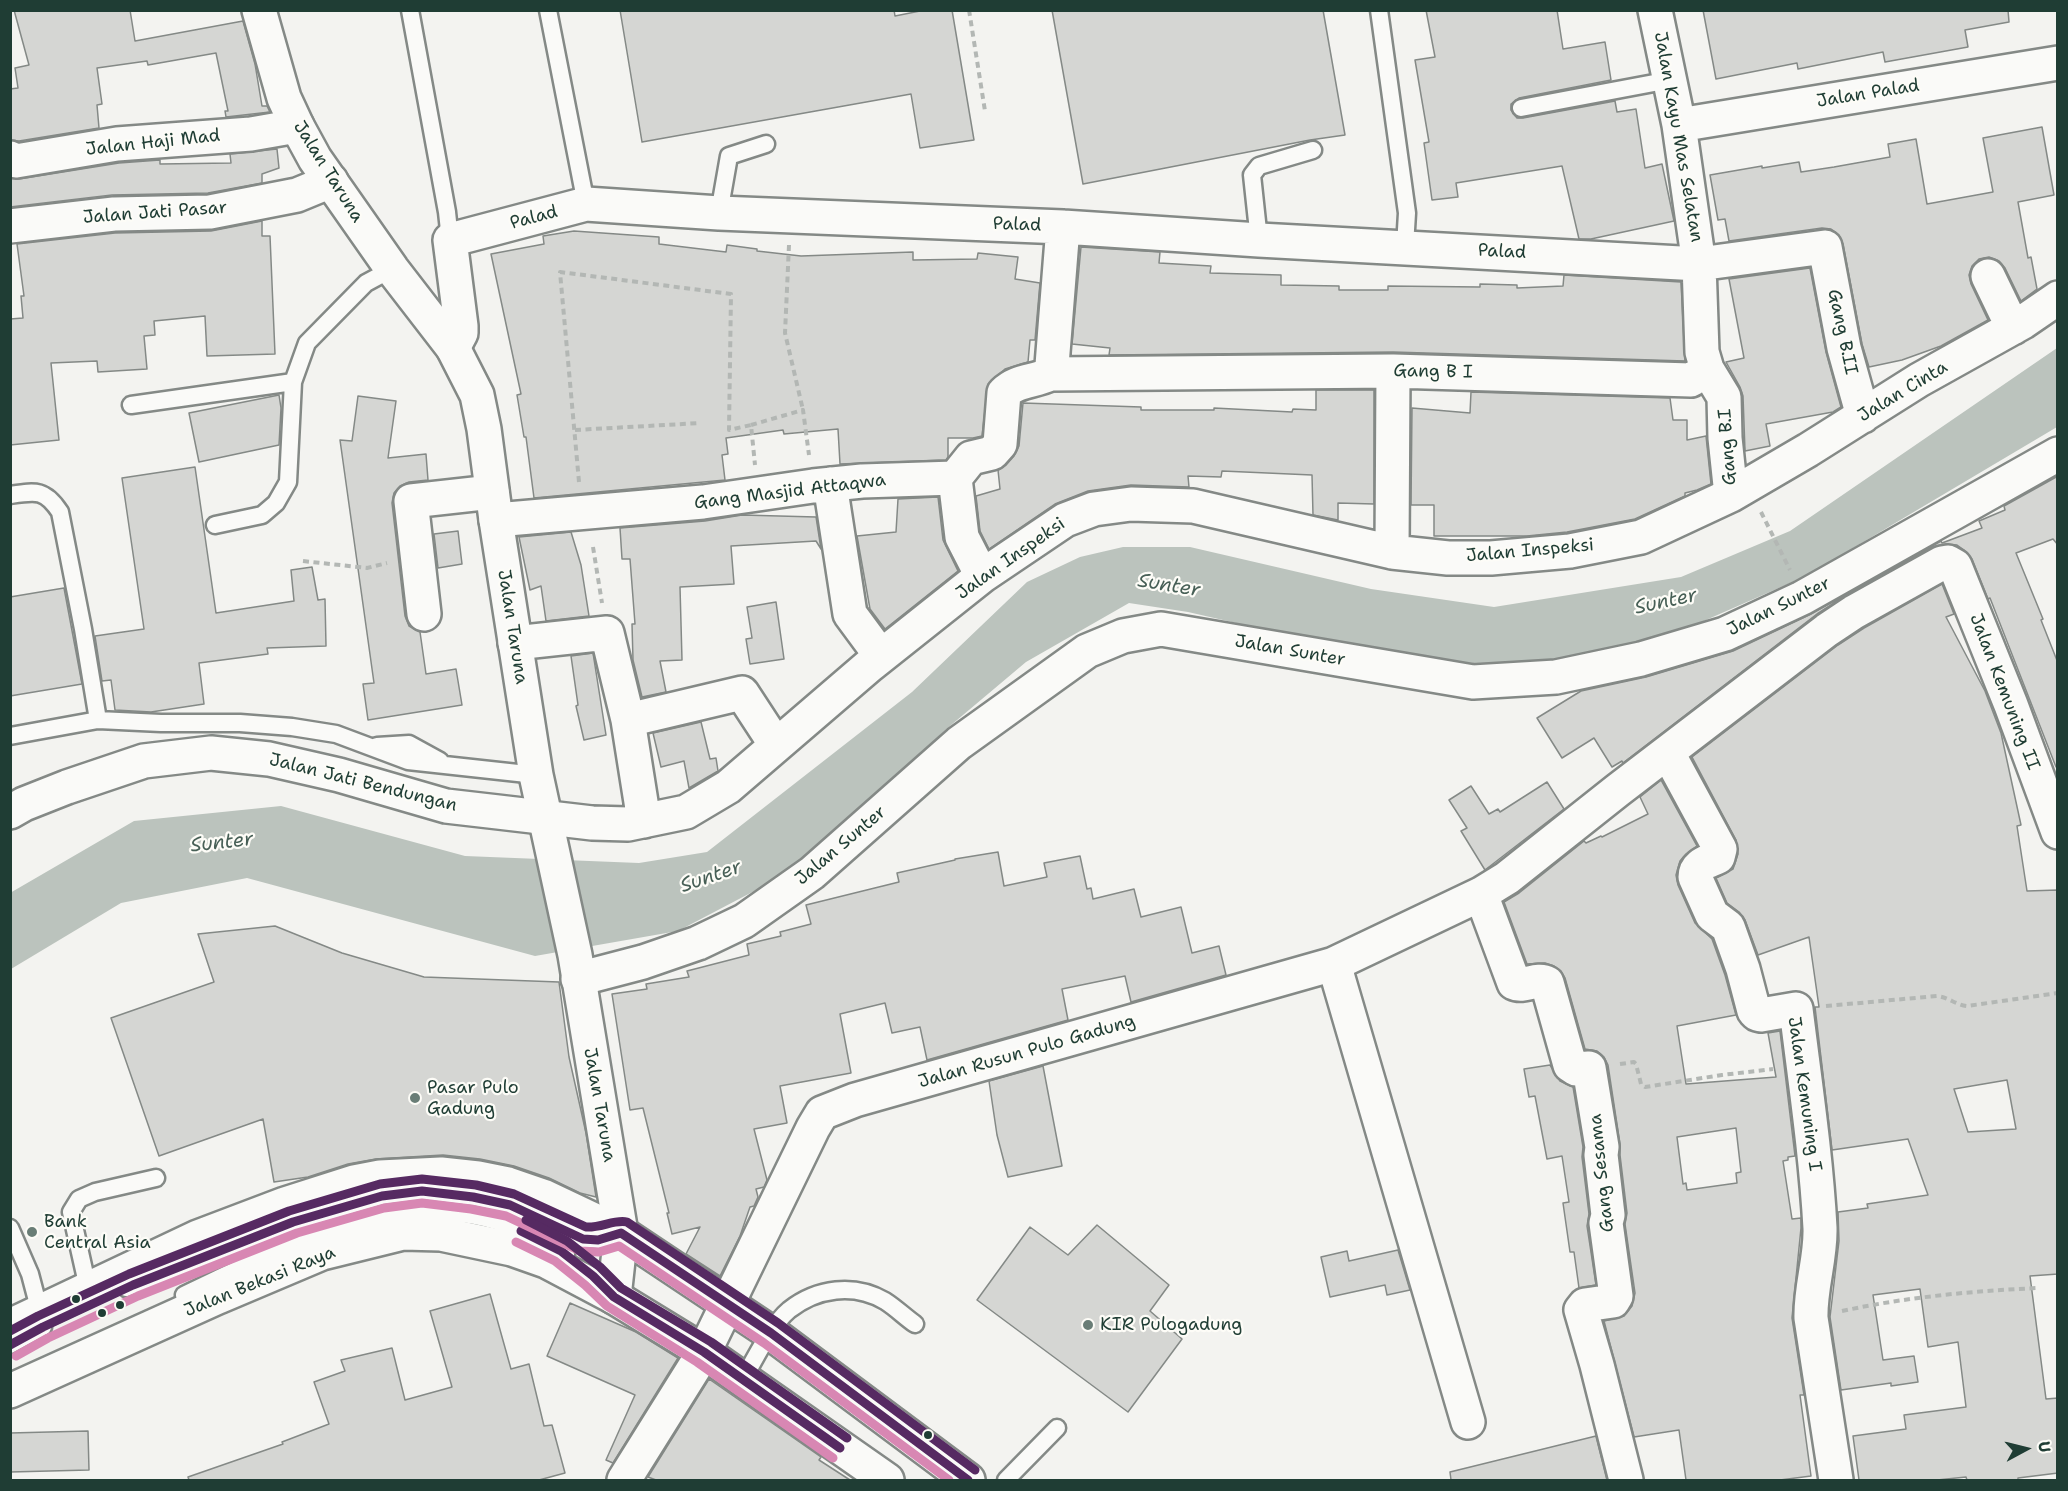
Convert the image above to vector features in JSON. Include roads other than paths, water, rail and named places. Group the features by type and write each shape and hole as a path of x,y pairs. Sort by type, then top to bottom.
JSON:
{"street":[{"name":"Jalan Taruna","path":"259,10 284,98 315,159 392,269 453,348 477,395 536,775 576,967 621,1233 614,1297"},
{"name":"Jalan Kayu Mas Selatan","path":"1655,10 1679,125 1699,264"},
{"name":"Jalan Palad","path":"1679,125 2058,63"},
{"name":"Jalan Haji Mad","path":"10,158 16,161 117,144 250,134 297,126"},
{"name":"Jalan Jati Pasar","path":"10,226 114,214 210,212 297,195 331,181"},
{"name":"Palad","path":"450,240 586,204 719,213 1063,227 1699,264 1825,247"},
{"path":"982,576 962,537 955,478 970,458 992,453 1000,444 1004,393 1011,386 1050,374 1063,227"},
{"path":"450,240 461,326 461,333 453,348"},
{"name":"Gang B.II","path":"1825,247 1845,348 1863,416"},
{"path":"1699,264 1702,352 1707,369"},
{"path":"1988,276 2013,327"},
{"name":"Jalan Cinta","path":"1739,490 2058,298"},
{"name":"Gang B I","path":"1050,374 1393,371 1691,380 1707,369"},
{"name":"Gang B.I","path":"1707,369 1724,397 1725,438 1739,490"},
{"path":"1392,552 1393,371"},
{"name":"Jalan Sunter","path":"576,967 643,962 698,944 744,921 812,873 959,743 1087,651 1123,636 1161,630 1473,682 1556,677 1641,658 1725,634 1802,598 2058,454"},
{"name":"Gang Masjid Attaqwa","path":"424,614 411,501 582,513 703,502 821,485 955,478"},
{"path":"821,485 850,614 881,656"},
{"name":"Jalan Inspeksi","path":"547,827 592,823 628,824 686,812 728,786 881,656 982,576 1065,520 1094,509 1131,504 1193,506 1392,552 1448,558 1491,558 1570,551 1641,537 1739,490"},
{"name":"Jalan Rusun Pulo Gadung","path":"624,1480 704,1352 822,1113 855,1100 1334,964 1481,894 1507,878 1827,630 1854,612 1942,563"},
{"name":"Jalan Kemuning II","path":"1942,563 1952,563 1955,566 2058,832"},
{"path":"515,643 607,633 628,720 644,821"},
{"path":"628,720 742,693 776,745"},
{"name":"Jalan Jati Bendungan","path":"10,812 67,787 144,761 211,753 269,759 339,775 446,806 547,827"},
{"name":"Jalan Kemuning I","path":"1668,753 1720,849 1718,857 1698,867 1695,877 1712,915 1728,927 1743,969 1754,1011 1761,1015 1796,1009 1820,1228 1820,1248 1811,1318 1836,1480"},
{"name":"Gang Sesama","path":"1481,894 1514,983 1520,985 1542,980 1547,983 1570,1065 1576,1069 1589,1068 1602,1147 1608,1215 1606,1223 1616,1296 1613,1301 1585,1305 1581,1310 1598,1365 1626,1480"},
{"path":"1334,964 1468,1422"},
{"path":"10,1326 198,1237 285,1203 354,1182 380,1177 441,1174 478,1178 508,1184 543,1196 621,1233 771,1333 968,1480"},
{"name":"Jalan Bekasi Raya","path":"10,1391 218,1297 322,1253 404,1233 441,1234 512,1249 546,1261 614,1297 704,1352 887,1480"}],"lane":[{"path":"410,10 450,240"},
{"path":"548,10 586,204"},
{"path":"1379,10 1407,213 1406,246"},
{"path":"1521,108 1670,80"},
{"path":"719,213 729,156 766,144"},
{"path":"1259,240 1252,176 1259,166 1313,150"},
{"path":"214,525 262,514 276,503 288,482 293,382 307,343 366,283 392,269"},
{"path":"131,405 293,382"},
{"path":"10,495 41,493 52,500 60,512 98,720"},
{"path":"10,736 98,720 282,726 336,734 408,760 536,775"},
{"path":"87,1288 71,1212 80,1199 95,1192 156,1178"},
{"path":"10,1345 133,1285 293,1222 382,1196 422,1191 473,1197 510,1205 583,1239 598,1240 621,1233"},
{"path":"10,1374 61,1353 300,1240 353,1223 406,1213 454,1212 502,1224 528,1234 580,1264 614,1297"},
{"path":"12,1235 30,1274 40,1311"},
{"path":"743,1380 771,1333 788,1311 817,1294 851,1289 884,1301 915,1324"},
{"path":"1006,1480 1057,1428"}],"water":[{"name":"Sunter","path":"2057,348 2057,427 1806,576 1656,642 1520,674 1363,652 1188,612 1129,603 1026,662 944,731 821,856 678,931 535,956 247,878 121,903 11,969 10,893 134,821 281,806 465,856 639,863 707,852 912,692 1027,582 1080,557 1123,547 1190,547 1371,589 1494,607 1681,577 1790,531"}],"place":[{"name":"Pasar Pulo Gadung","path":"415,1098"},
{"name":"Bank Central Asia","path":"32,1232"},
{"name":"KIR Pulogadung","path":"1088,1325"}]}
